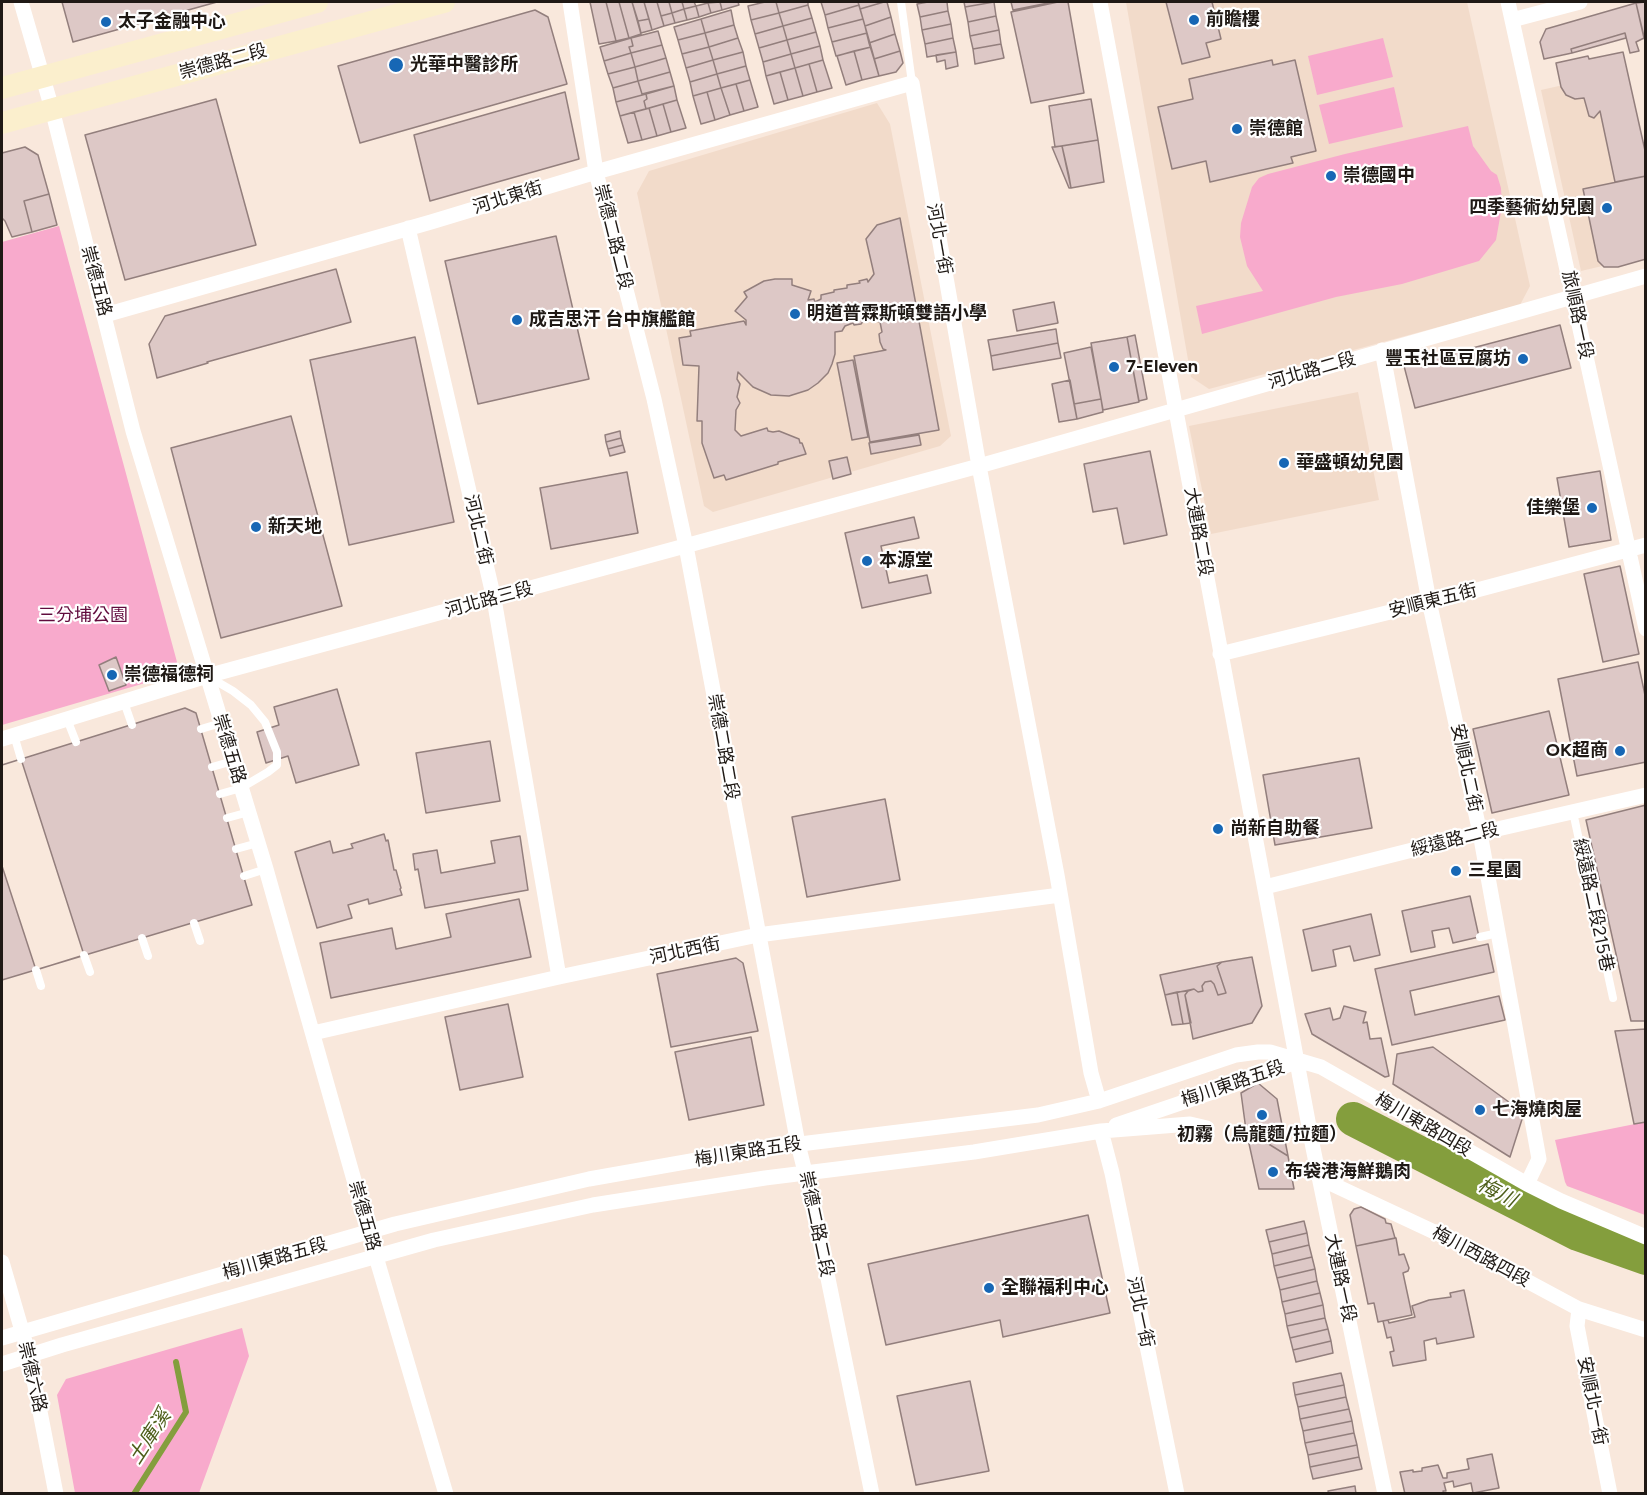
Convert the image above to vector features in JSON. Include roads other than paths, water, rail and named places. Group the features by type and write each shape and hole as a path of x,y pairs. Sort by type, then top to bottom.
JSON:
{"main road":[{"name":"崇德路二段","path":"2,88 288,5 317,2"},
{"name":"崇德路二段","path":"2,123 444,2"}],"street":[{"name":"崇德五路","path":"21,2 52,109 133,431 266,869 446,1494"},
{"name":"崇德二路二段","path":"570,2 596,172 654,399 686,546 798,1144 812,1200 872,1494"},
{"name":"大連路二段","path":"1100,2 1297,1061"},
{"name":"旅順路一段","path":"1508,2 1646,629"},
{"path":"1512,20 1580,2"},
{"name":"河北東街","path":"105,315 912,83"},
{"name":"河北一街","path":"912,83 979,466 1060,895 1091,1073 1099,1101"},
{"name":"河北二街","path":"408,228 494,599 559,977"},
{"name":"河北路二段","path":"979,466 1646,276"},
{"name":"安順北二街","path":"1382,351 1429,601 1480,833 1539,1159 1527,1184"},
{"name":"河北路三段","path":"8,737 207,676 979,466"},
{"name":"安順東五街","path":"1220,654 1646,545"},
{"name":"綏遠路二段","path":"1265,887 1480,833 1646,795"},
{"name":"河北西街","path":"314,1033 559,977 758,936 1060,895"},
{"name":"梅川東路五段","path":"2,1338 395,1224 589,1179 759,1149 1038,1115 1099,1101 1236,1055 1270,1052 1297,1061"},
{"name":"梅川東路五段","path":"1101,1131 1266,1074 1297,1061"},
{"name":"大連路一段","path":"1297,1061 1385,1494"},
{"name":"梅川東路四段","path":"1297,1061 1321,1067 1527,1184 1646,1237"},
{"name":"梅川東路五段","path":"2,1364 62,1344 434,1240 593,1205 805,1173 974,1152 1101,1131 1190,1124 1207,1128"},
{"name":"河北一街","path":"1101,1131 1177,1494"},
{"name":"梅川西路四段","path":"1319,1178 1445,1237 1579,1309 1646,1330"},
{"name":"崇德六路","path":"2,1262 29,1355 56,1494"},
{"name":"安順北一街","path":"1579,1309 1577,1326 1610,1494"}],"lane":[{"path":"901,2 912,83"},
{"path":"207,676 251,705 265,722 277,752 277,765 241,788 220,794"},
{"path":"124,702 132,725"},
{"path":"68,719 76,742"},
{"path":"201,729 221,723"},
{"path":"8,737 21,759"},
{"path":"212,767 233,761"},
{"path":"227,818 249,812"},
{"name":"綏遠路二段215巷","path":"1573,812 1613,998"},
{"path":"236,849 258,843"},
{"path":"244,876 266,869"},
{"path":"194,923 200,940"},
{"path":"1480,937 1498,933"},
{"path":"142,938 148,956"},
{"path":"84,956 90,972"},
{"path":"36,970 41,986"}],"waterway":[{"name":"梅川","path":"1353,1119 1578,1234 1646,1258"},
{"name":"土庫溪","path":"134,1494 186,1412 176,1362"}],"place":[{"name":"前瞻樓","path":"1194,20"},
{"name":"太子金融中心","path":"106,22"},
{"name":"光華中醫診所","path":"396,65"},
{"name":"崇德館","path":"1237,129"},
{"name":"崇德國中","path":"1331,176"},
{"name":"四季藝術幼兒園","path":"1607,208"},
{"name":"明道普霖斯頓雙語小學","path":"795,314"},
{"name":"成吉思汗 台中旗艦館","path":"517,320"},
{"name":"豐玉社區豆腐坊","path":"1523,359"},
{"name":"7-Eleven","path":"1114,367"},
{"name":"華盛頓幼兒園","path":"1284,463"},
{"name":"佳樂堡","path":"1592,508"},
{"name":"新天地","path":"256,527"},
{"name":"本源堂","path":"867,561"},
{"name":"崇德福德祠","path":"112,675"},
{"name":"OK超商","path":"1620,751"},
{"name":"尚新自助餐","path":"1218,829"},
{"name":"三星園","path":"1456,871"},
{"name":"七海燒肉屋","path":"1480,1110"},
{"name":"初霧（烏龍麵/拉麵）","path":"1262,1115"},
{"name":"布袋港海鮮鵝肉","path":"1273,1172"},
{"name":"全聯福利中心","path":"989,1288"}],"park label":[{"name":"三分埔公園","path":"83,616"}]}
